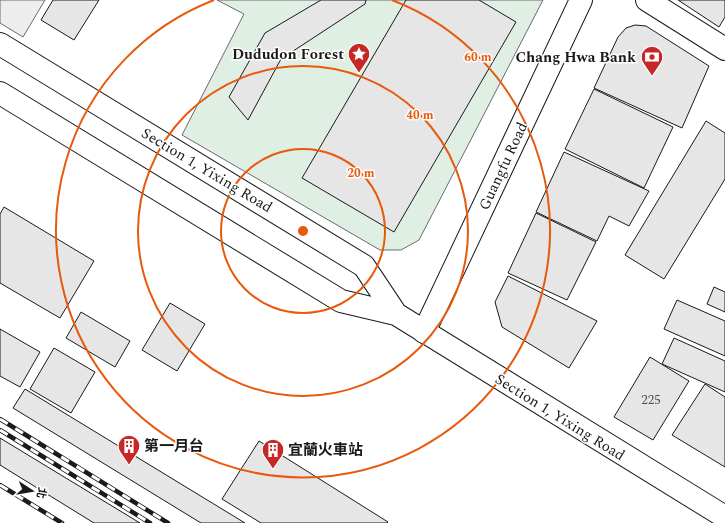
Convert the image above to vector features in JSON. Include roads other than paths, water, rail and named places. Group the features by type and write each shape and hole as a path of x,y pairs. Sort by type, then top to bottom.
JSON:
{"street":[{"name":"Guangfu Road","path":"424,332 582,0"},
{"path":"647,0 725,49"},
{"name":"Section 1, Yixing Road","path":"0,44 364,266 396,314"},
{"name":"Section 1, Yixing Road","path":"0,93 341,301 396,314 725,517"}],"railway":[{"path":"0,419 168,523"},
{"path":"0,430 150,523"},
{"path":"0,485 62,523"}],"place":[{"name":"Dududon Forest","path":"359,74"},
{"name":"Chang Hwa Bank","path":"652,76"},
{"name":"第一月台","path":"129,466"},
{"name":"宜蘭火車站","path":"273,470"}]}
